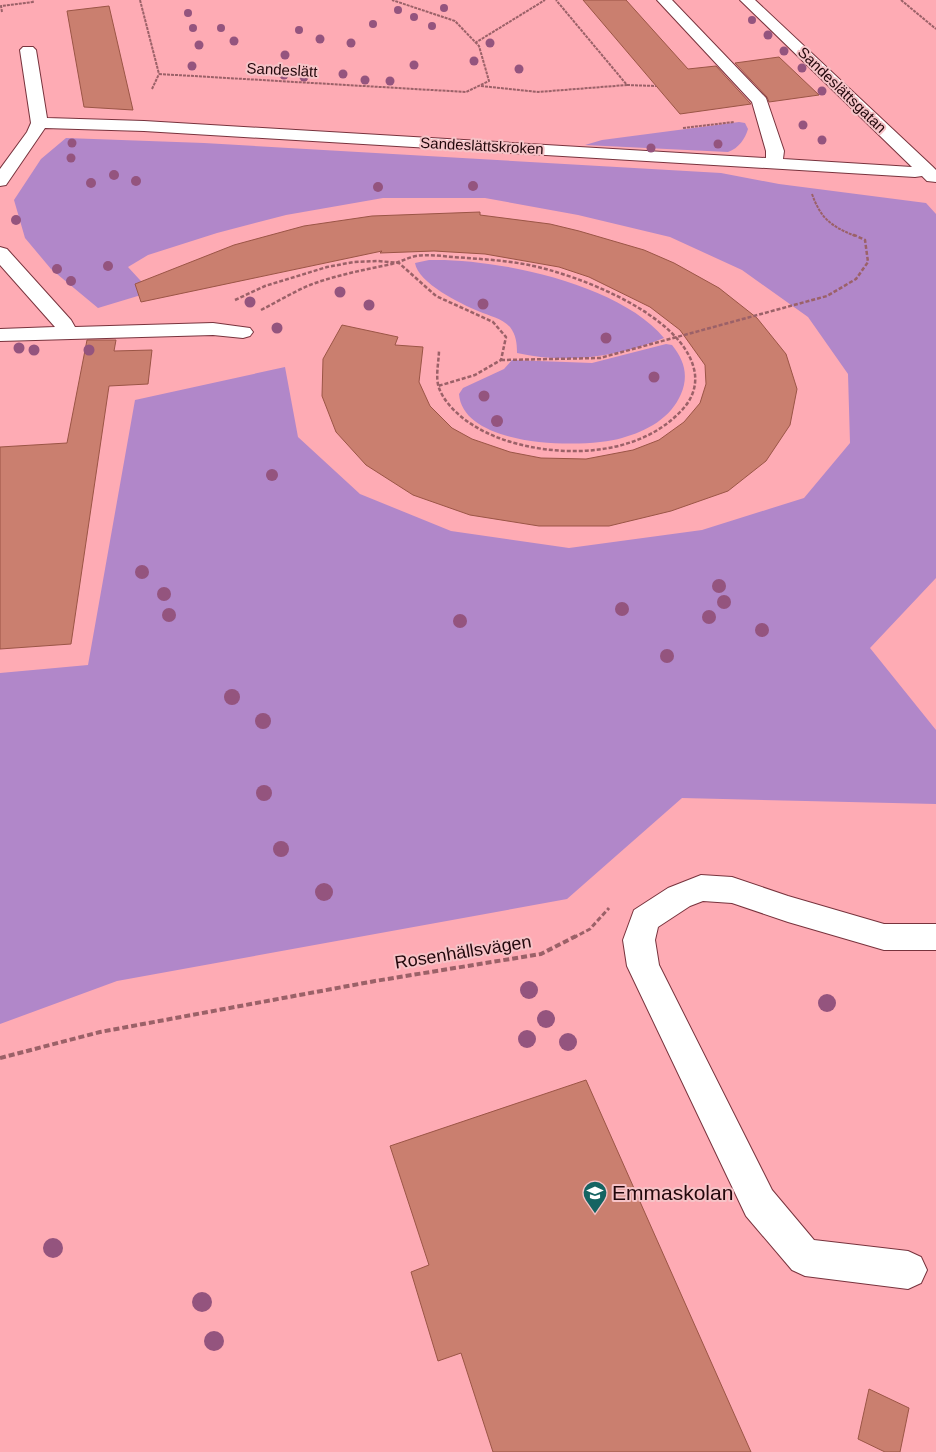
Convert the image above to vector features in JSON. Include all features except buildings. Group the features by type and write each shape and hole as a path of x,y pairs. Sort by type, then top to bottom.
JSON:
{"street":[{"path":"664,0 760,101 775,151 774,163"},
{"name":"Sandeslättsgatan","path":"748,0 931,175"},
{"path":"0,181 35,133 39,123 28,50"},
{"name":"Sandeslättskroken","path":"39,123 144,126 774,163 915,172 931,175"},
{"path":"0,253 64,324 66,334"},
{"path":"0,335 212,328 243,332"},
{"path":"908,1270 805,1257 760,1203 643,966 639,940 645,919 679,897 701,888 732,890 788,909 884,937 936,936"}],"path":[{"path":"2,12 1,6 33,2 33,0"},
{"path":"140,0 159,74 152,89"},
{"path":"392,0 454,21 479,46 489,81 480,86"},
{"path":"475,43 545,0"},
{"path":"556,0 627,85"},
{"path":"900,0 936,29"},
{"name":"Sandeslätt","path":"159,74 466,92 480,86 538,92 627,85 656,86"},
{"path":"438,386 475,375 501,360 600,358 827,296 856,279 868,262 865,240 828,224 817,210 804,165"},
{"path":"243,332 258,312 298,290 356,272 399,263 412,257 468,257 522,264 554,271 591,285 635,306 659,322 685,348 695,371 694,390 689,402 673,421 635,441 602,449 552,450 518,444 466,422 450,405 438,386 439,350"},
{"path":"235,300 265,286 327,267 354,262 378,261 399,263 436,296 492,322 506,337 501,360"},
{"name":"Rosenhällsvägen","path":"0,1058 100,1032 375,981 541,954 590,929 611,906"}],"shaded area":[{"path":"739,122 745,123 748,129 747,133 738,146 728,152 585,145 602,140"},
{"path":"66,138 204,143 721,173 779,184 926,203 936,214 936,578 870,648 936,730 936,804 682,798 567,899 117,981 0,1024 0,673 88,665 135,400 285,367 298,437 360,494 451,531 569,548 702,530 804,498 850,443 848,374 808,317 742,270 670,237 578,215 485,198 383,198 286,215 217,233 148,255 128,267 151,292 98,308 51,269 25,238 14,200 41,159"},
{"path":"429,260 488,264 555,278 588,289 618,303 644,319 664,338 629,350 592,357 554,358 517,353 515,336 507,324 451,298 424,278 418,271 415,263"},
{"path":"666,344 672,345 680,356 684,368 685,380 681,394 665,417 640,432 622,438 581,443 555,443 503,435 481,425 466,412 459,394 463,388 504,369 512,360 592,363"}],"place":[{"name":"Emmaskolan","path":"595,1214"}]}
